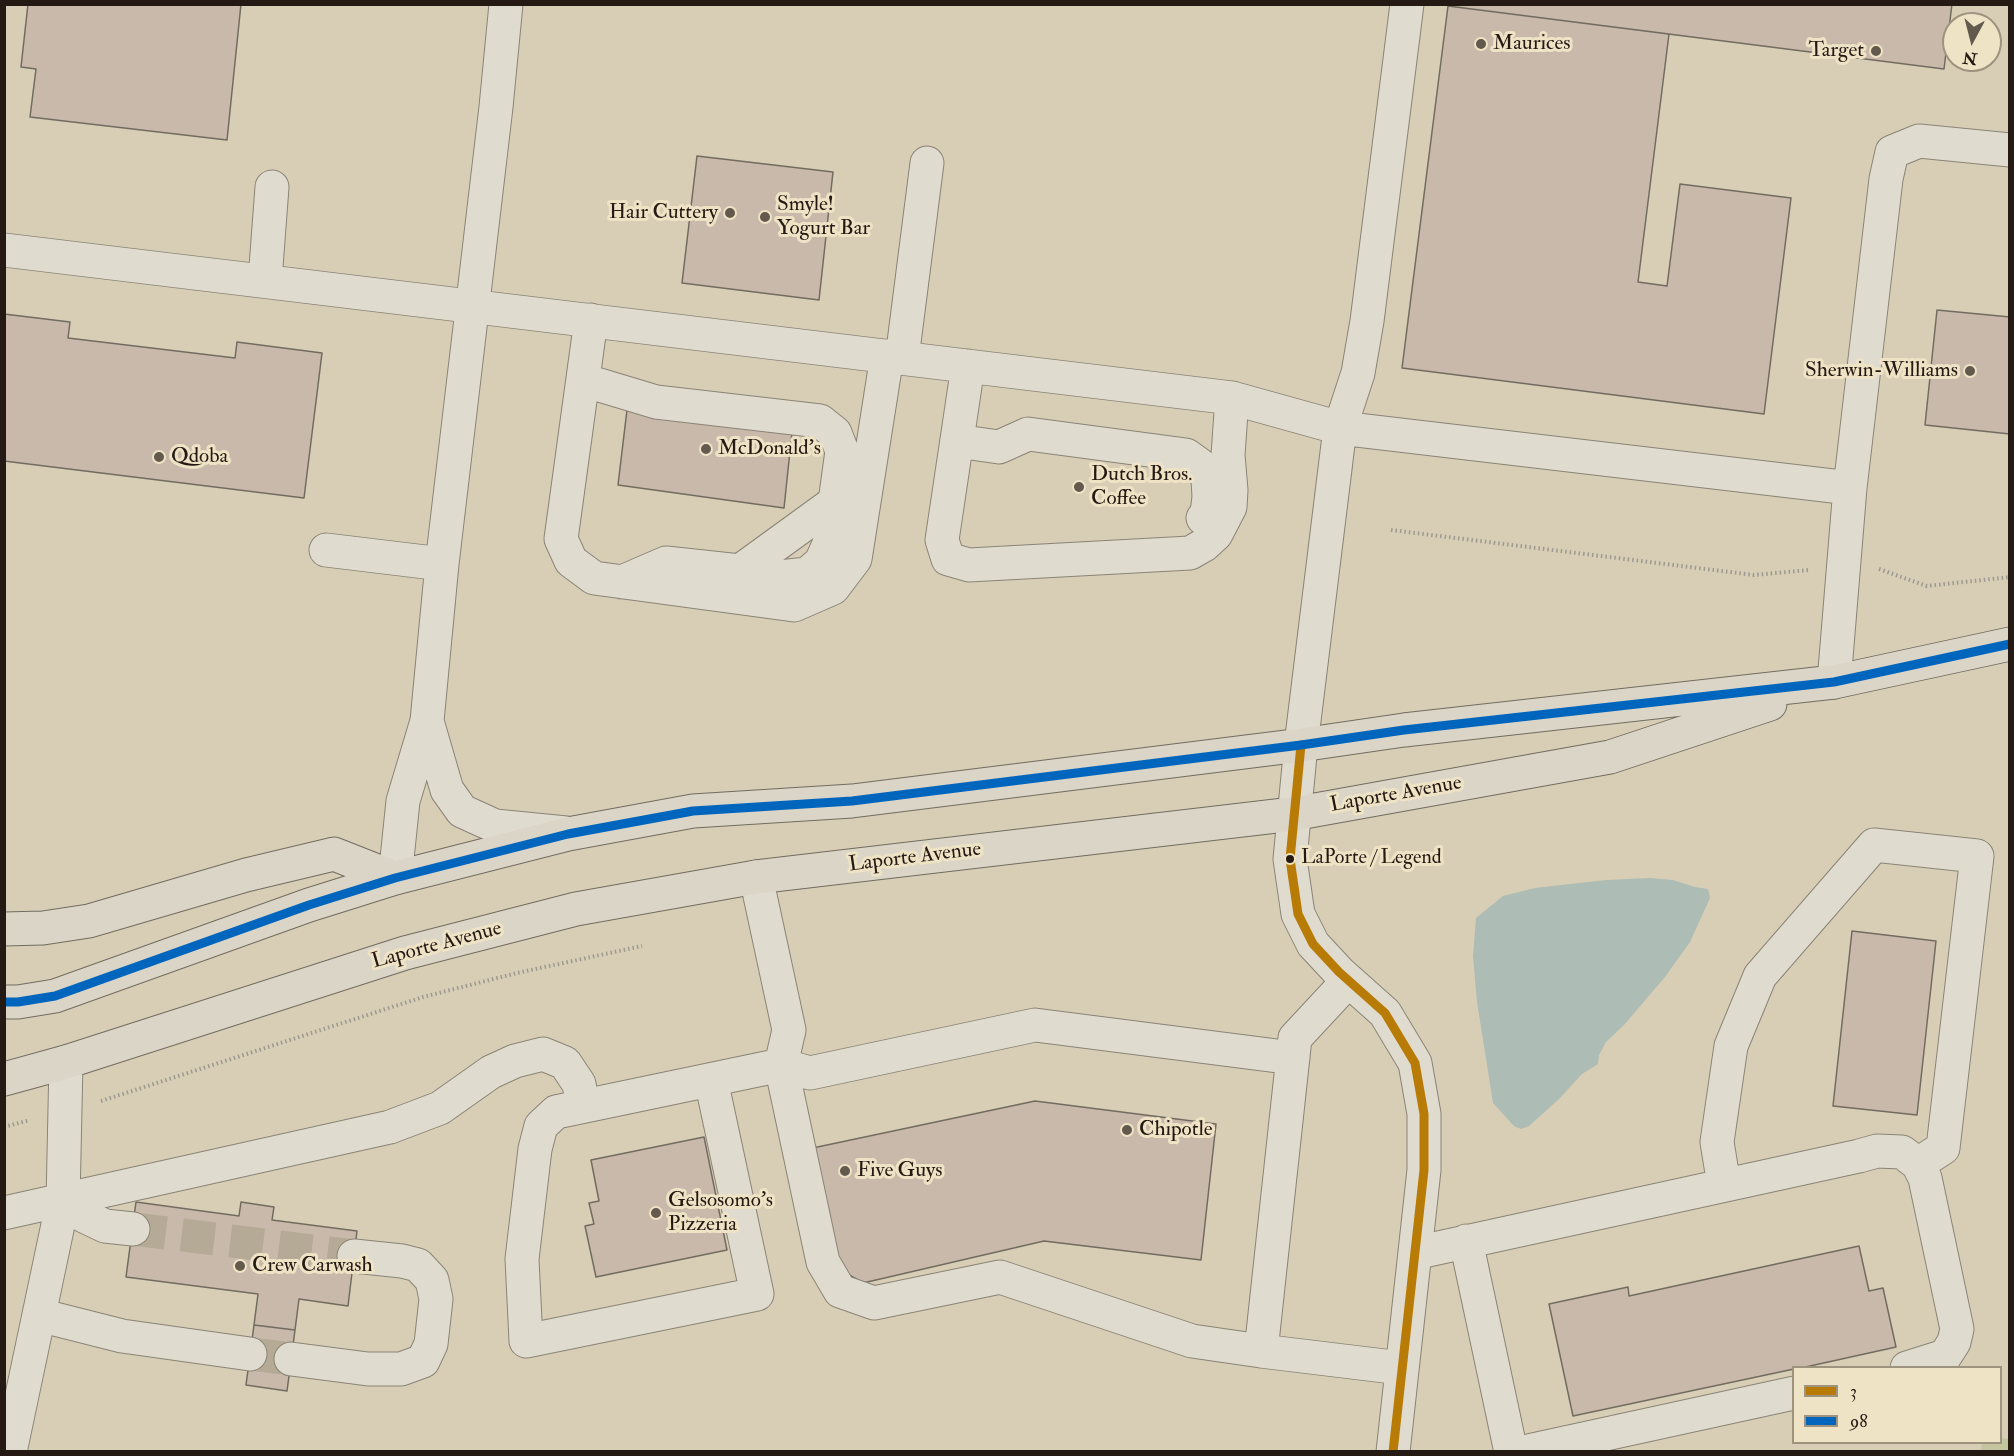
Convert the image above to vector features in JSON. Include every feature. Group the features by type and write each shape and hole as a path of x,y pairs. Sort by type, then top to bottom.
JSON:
{"main road":[{"name":"Laporte Avenue","path":"4,1002 56,996 309,904 395,878 568,834 693,811 852,801 1301,746 1404,730 1834,682 2010,644"},
{"name":"Laporte Avenue","path":"4,1079 66,1062 405,952 576,909 756,877 1293,814 1610,757 1834,682"},
{"path":"4,929 43,928 90,921 246,875 334,854 395,878"}],"street":[{"path":"395,878 403,801 428,721 442,564 506,4"},
{"path":"1393,1452 1424,1170 1424,1114 1415,1063 1384,1013 1348,981 1313,944 1298,914 1290,859 1293,814 1340,428 1358,373 1367,321 1407,4"},
{"path":"1834,682 1850,488 1886,179 1892,152 1919,141 2010,150"},
{"path":"591,320 561,539 571,561 594,578 794,605 833,588 855,559 895,357 927,163"},
{"path":"265,280 272,187"},
{"path":"4,250 1232,398 1340,428 1850,488"},
{"path":"968,366 942,540 948,559 969,565 1190,553 1204,545 1216,534 1230,507 1231,490 1227,455 1232,398"},
{"path":"583,380 656,402 820,421 835,433 842,451 835,502 740,571 666,563 621,582"},
{"path":"957,441 999,447 1028,434 1186,455 1200,465 1208,479 1207,513 1196,528 1183,536 1167,538 1146,555"},
{"path":"326,550 442,564"},
{"path":"428,721 447,790 462,811 495,826 568,834"},
{"path":"1724,1185 1717,1142 1731,1046 1760,975 1874,845 1977,856 1943,1148 1918,1164"},
{"path":"756,877 789,1030 781,1065 823,1262 840,1291 874,1303 1000,1277 1192,1341 1401,1368"},
{"path":"1261,1351 1295,1038 1348,981"},
{"path":"711,1080 757,1294 526,1341 522,1259 535,1149 541,1126 556,1112 781,1065 810,1073 1035,1025 1293,1058"},
{"path":"4,1213 390,1127 440,1108 491,1072 515,1061 543,1054 565,1063 579,1084 583,1106"},
{"path":"10,1452 63,1201 66,1062"},
{"path":"1415,1253 1876,1151 1902,1152 1918,1164 1925,1178 1957,1329 1954,1342 1945,1356 1913,1366"},
{"path":"63,1201 84,1216 105,1226 133,1229"},
{"path":"1466,1241 1511,1452"},
{"path":"291,1359 368,1369 401,1369 423,1361 430,1344 436,1299 432,1280 418,1265 354,1256"},
{"path":"39,1315 122,1336 250,1354"},
{"path":"1523,1452 1792,1393"}],"path":[{"path":"1391,530 1754,575 1810,570"},
{"path":"1870,566 1927,586 2010,577"},
{"path":"4,1127 161,1082 423,997 517,973 642,946"}],"green space":[{"path":"2002,1438 2009,1439 2009,1451 1981,1451 1982,1444 2002,1444"}],"shaded area":[{"path":"1650,878 1673,880 1708,889 1710,898 1690,942 1665,977 1624,1025 1606,1042 1599,1055 1598,1064 1582,1074 1529,1126 1521,1129 1514,1126 1493,1103 1477,1002 1473,956 1476,918 1503,896 1535,888 1606,880"}],"building":[{"path":"28,4 241,4 227,140 30,117 36,69 21,67"},
{"name":"Target","path":"1448,4 1952,4 1951,12 1942,12 1942,69 1448,6"},
{"path":"1448,6 1669,34 1638,282 1667,286 1680,184 1791,198 1764,414 1402,368"},
{"path":"697,156 833,172 819,300 682,283"},
{"name":"Sherwin-Williams","path":"1937,310 2010,317 2010,434 1925,425"},
{"path":"4,314 70,322 68,338 235,358 237,342 322,353 304,498 4,461"},
{"name":"McDonald's","path":"629,393 794,413 784,508 618,485"},
{"path":"1852,931 1936,941 1917,1115 1833,1106"},
{"path":"1035,1101 1216,1124 1201,1260 1044,1241 863,1283 834,1266 808,1149"},
{"name":"Gelsosomo's Pizzeria","path":"704,1137 727,1250 596,1277 585,1226 594,1224 589,1203 599,1201 591,1160"},
{"name":"Crew Carwash","path":"136,1202 239,1216 241,1202 274,1207 272,1220 357,1231 348,1306 299,1299 295,1330 254,1325 258,1294 126,1277"},
{"path":"1859,1246 1869,1291 1883,1288 1896,1347 1810,1366 1792,1366 1792,1369 1573,1416 1549,1304 1628,1287 1629,1296"},
{"path":"254,1325 295,1330 287,1391 246,1385"}],"tunnel":[{"path":"133,1229 354,1256"},
{"path":"250,1354 291,1359"}],"transit line":[{"name":"98","path":"4,1002 55,996 309,905 395,878 568,834 693,811 852,801 1404,730 1834,682 2010,644"},
{"name":"3","path":"1301,745 1290,859 1298,914 1313,944 1339,972 1385,1013 1415,1063 1424,1114 1424,1170 1393,1452"}],"place":[{"name":"Maurices","path":"1481,44"},
{"name":"Target","path":"1876,51"},
{"name":"Hair Cuttery","path":"730,213"},
{"name":"Smyle! Yogurt Bar","path":"765,217"},
{"name":"Sherwin-Williams","path":"1970,371"},
{"name":"McDonald's","path":"706,449"},
{"name":"Qdoba","path":"159,457"},
{"name":"Dutch Bros. Coffee","path":"1079,487"},
{"name":"LaPorte / Legend","path":"1290,859"},
{"name":"Chipotle","path":"1127,1130"},
{"name":"Five Guys","path":"845,1171"},
{"name":"Gelsosomo's Pizzeria","path":"656,1213"},
{"name":"Crew Carwash","path":"240,1266"}]}
